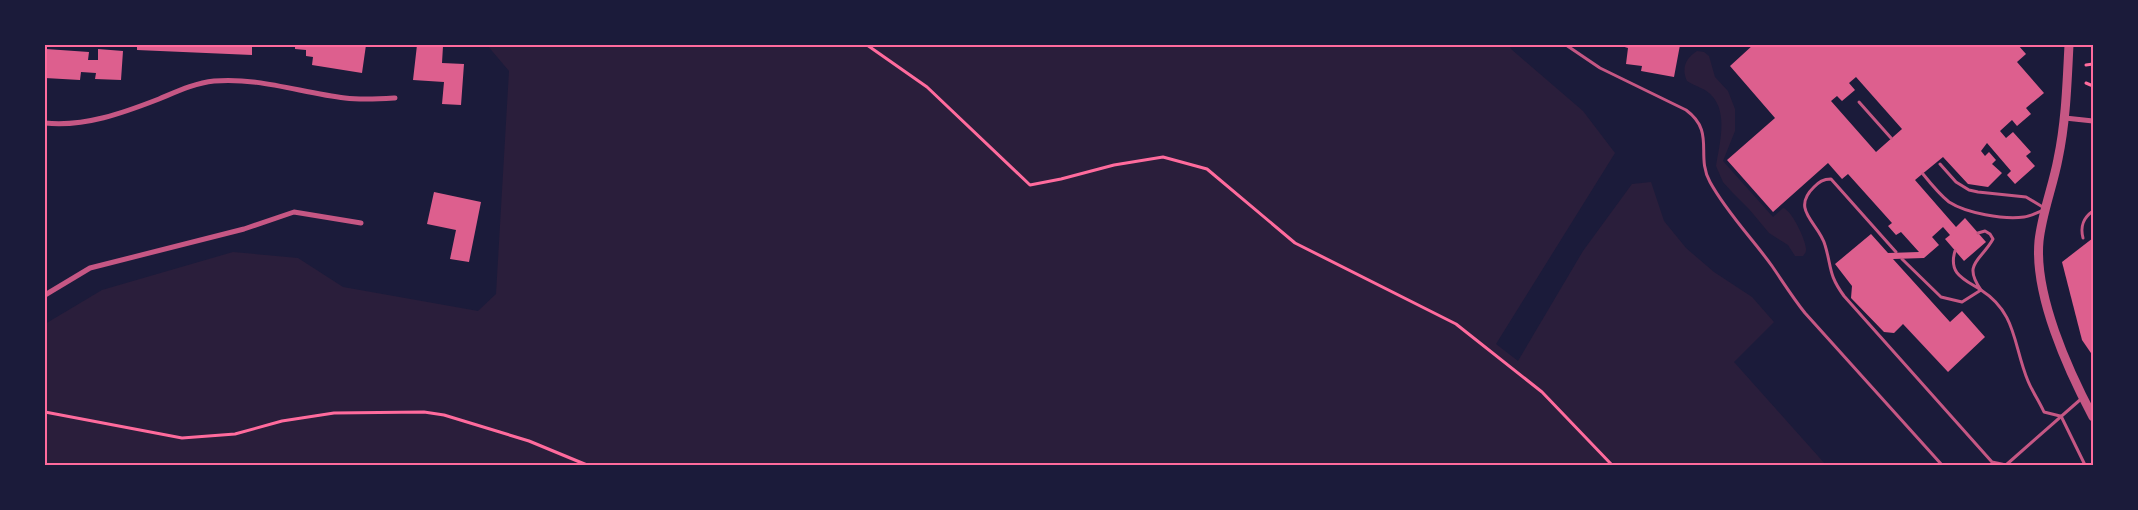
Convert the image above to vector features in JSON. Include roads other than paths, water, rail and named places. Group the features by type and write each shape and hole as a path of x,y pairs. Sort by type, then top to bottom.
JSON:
{"street":[{"path":"2069,45 2065,118 2058,159 2039,240 2040,268 2042,283 2059,344 2082,398 2093,418"},
{"path":"45,123 69,124 95,120 128,111 182,90 212,81 262,83 345,98 395,98"},
{"path":"2065,118 2093,121"},
{"path":"45,295 90,268 244,229 294,212 361,222"}],"lane":[{"path":"1566,45 1600,68 1686,110 1696,117 1702,127 1704,169 1709,182 1730,212 1772,266 1786,289 1805,313 1942,465"},
{"path":"1859,102 1891,138"},
{"path":"1940,164 1956,182 1969,190 2026,196 2046,209"},
{"path":"1923,174 1942,196 1968,211 2003,217 2024,217 2046,209"},
{"path":"1896,252 1831,179 1820,181 1806,196 1805,211 1822,236 1831,275 1844,296 1992,462 2006,464 2082,398"},
{"path":"2083,238 2081,230 2083,222 2093,211"},
{"path":"1978,232 1985,230 1993,239 1988,248 1977,259 1972,269 1973,278 1981,290"},
{"path":"1955,251 1952,261 1956,272 1994,298 2008,316 2028,381 2044,412 2061,416"},
{"path":"1902,259 1941,297 1962,302 1981,290"},
{"path":"2061,416 2085,465"}]}
